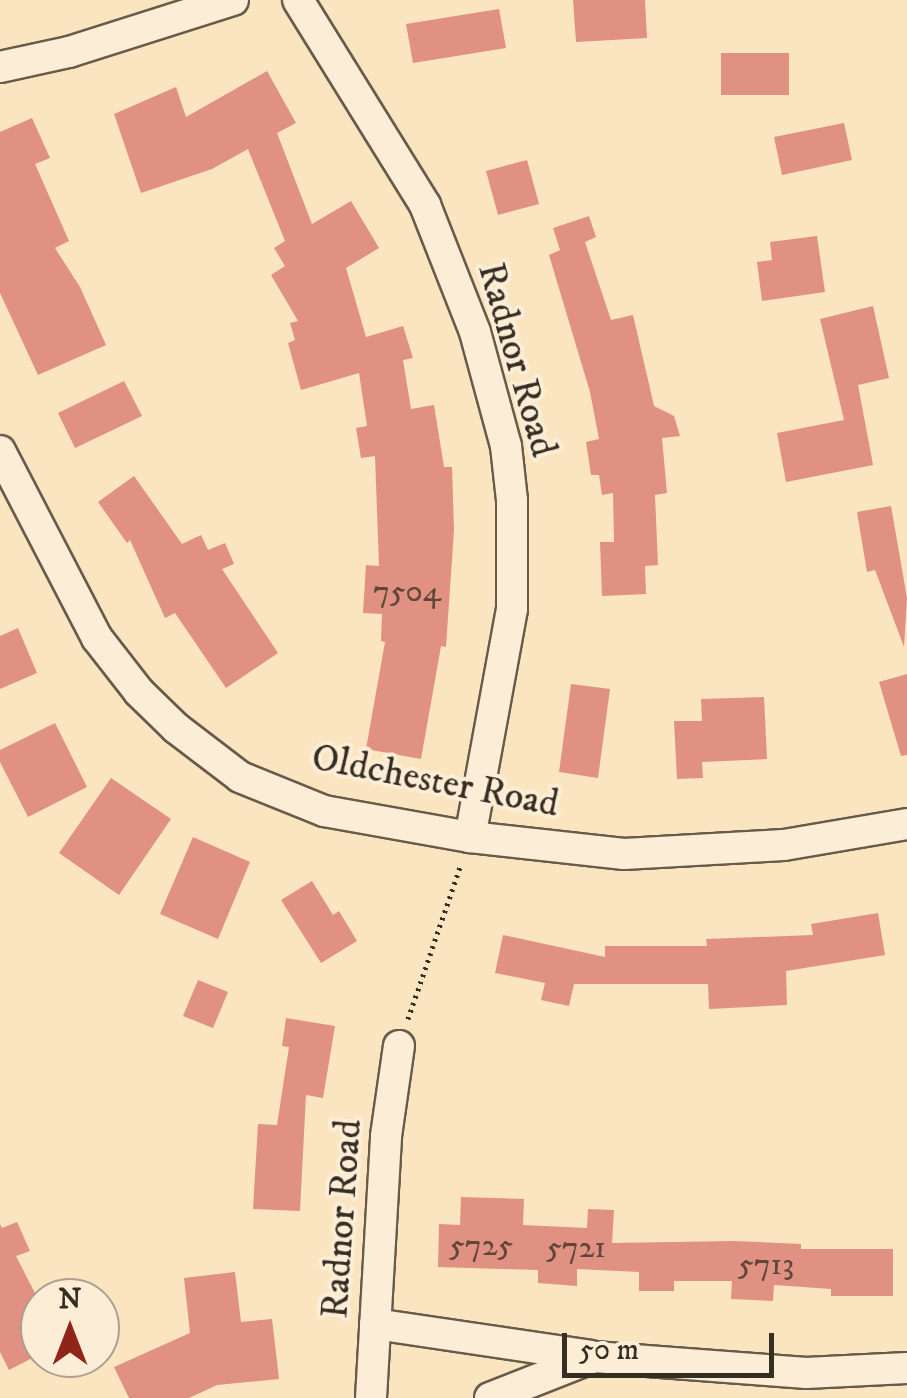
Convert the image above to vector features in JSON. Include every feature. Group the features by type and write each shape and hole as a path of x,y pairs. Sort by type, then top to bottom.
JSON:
{"street":[{"path":"0,67 69,52 232,0"},
{"name":"Radnor Road","path":"298,0 425,205 476,332 506,446 512,500 512,610 470,837"},
{"name":"Oldchester Road","path":"0,451 97,638 139,692 176,728 240,776 324,810 470,837 624,854 784,845 907,824"},
{"name":"Radnor Road","path":"371,1398 386,1136 400,1046"},
{"path":"375,1324 807,1386 907,1368"},
{"path":"490,1398 594,1357"}],"path":[{"path":"400,1046 470,837"}],"building":[{"path":"573,0 645,0 647,38 576,42"},
{"path":"499,9 506,48 413,63 406,24"},
{"path":"721,53 789,53 789,95 721,95"},
{"path":"267,71 296,123 277,133 312,224 351,201 379,248 346,268 366,337 403,326 413,358 403,360 411,409 434,405 444,467 452,467 454,530 446,647 441,646 421,759 366,749 385,642 381,641 382,614 363,613 366,565 379,566 375,456 361,458 356,428 367,426 359,373 301,390 288,343 295,340 290,323 298,321 271,275 285,266 274,248 285,241 248,149 212,169 141,193 114,114 176,87 186,117"},
{"path":"32,118 50,158 35,164 69,241 55,248 80,287 106,345 38,375 0,293 0,132"},
{"path":"844,123 852,160 782,175 774,137"},
{"path":"527,160 539,204 498,215 486,171"},
{"path":"589,216 596,237 585,242 611,320 633,315 654,406 674,416 680,436 662,438 667,493 655,495 658,565 645,566 646,594 602,596 600,542 614,542 613,493 602,495 599,475 591,475 586,442 599,439 590,392 549,255 560,250 553,228"},
{"path":"817,236 825,292 762,301 757,262 772,260 770,242"},
{"path":"873,306 889,378 858,385 873,465 786,482 777,433 844,420 820,319"},
{"path":"124,381 142,416 75,448 58,413"},
{"path":"134,476 182,544 201,535 208,550 225,543 234,564 222,569 278,653 226,688 175,613 165,618 130,540 127,543 98,502"},
{"path":"891,506 907,598 904,647 875,570 867,572 857,512"},
{"path":"18,628 37,673 0,689 0,636"},
{"path":"907,674 907,755 901,756 879,682"},
{"path":"571,684 610,689 598,778 559,772"},
{"path":"764,697 767,759 702,762 703,778 677,779 674,721 702,721 701,699"},
{"path":"55,723 87,787 28,817 0,762 0,750"},
{"path":"111,778 171,819 119,895 59,853"},
{"path":"193,837 250,862 218,939 160,914"},
{"path":"312,881 333,915 339,911 357,941 321,963 281,900"},
{"path":"878,913 885,955 786,971 787,1005 709,1009 708,984 574,984 569,1006 541,1000 545,983 495,973 503,935 605,957 605,946 707,946 706,939 813,935 811,924"},
{"path":"198,980 228,992 213,1028 183,1016"},
{"path":"286,1018 335,1026 323,1098 306,1095 300,1211 253,1209 258,1124 277,1125 289,1047 282,1046"},
{"path":"461,1197 524,1199 523,1225 587,1228 588,1209 614,1210 612,1243 734,1241 801,1244 801,1249 893,1249 893,1296 831,1296 831,1289 774,1285 773,1301 731,1299 732,1281 674,1281 674,1291 639,1291 639,1272 577,1269 577,1286 538,1283 538,1270 438,1267 439,1224 460,1225"},
{"path":"17,1222 30,1251 16,1256 27,1278 20,1278 20,1364 9,1370 0,1352 0,1224 2,1228"},
{"path":"235,1272 241,1322 272,1319 279,1379 217,1385 189,1398 129,1398 119,1378 120,1364 190,1333 184,1278"}]}
